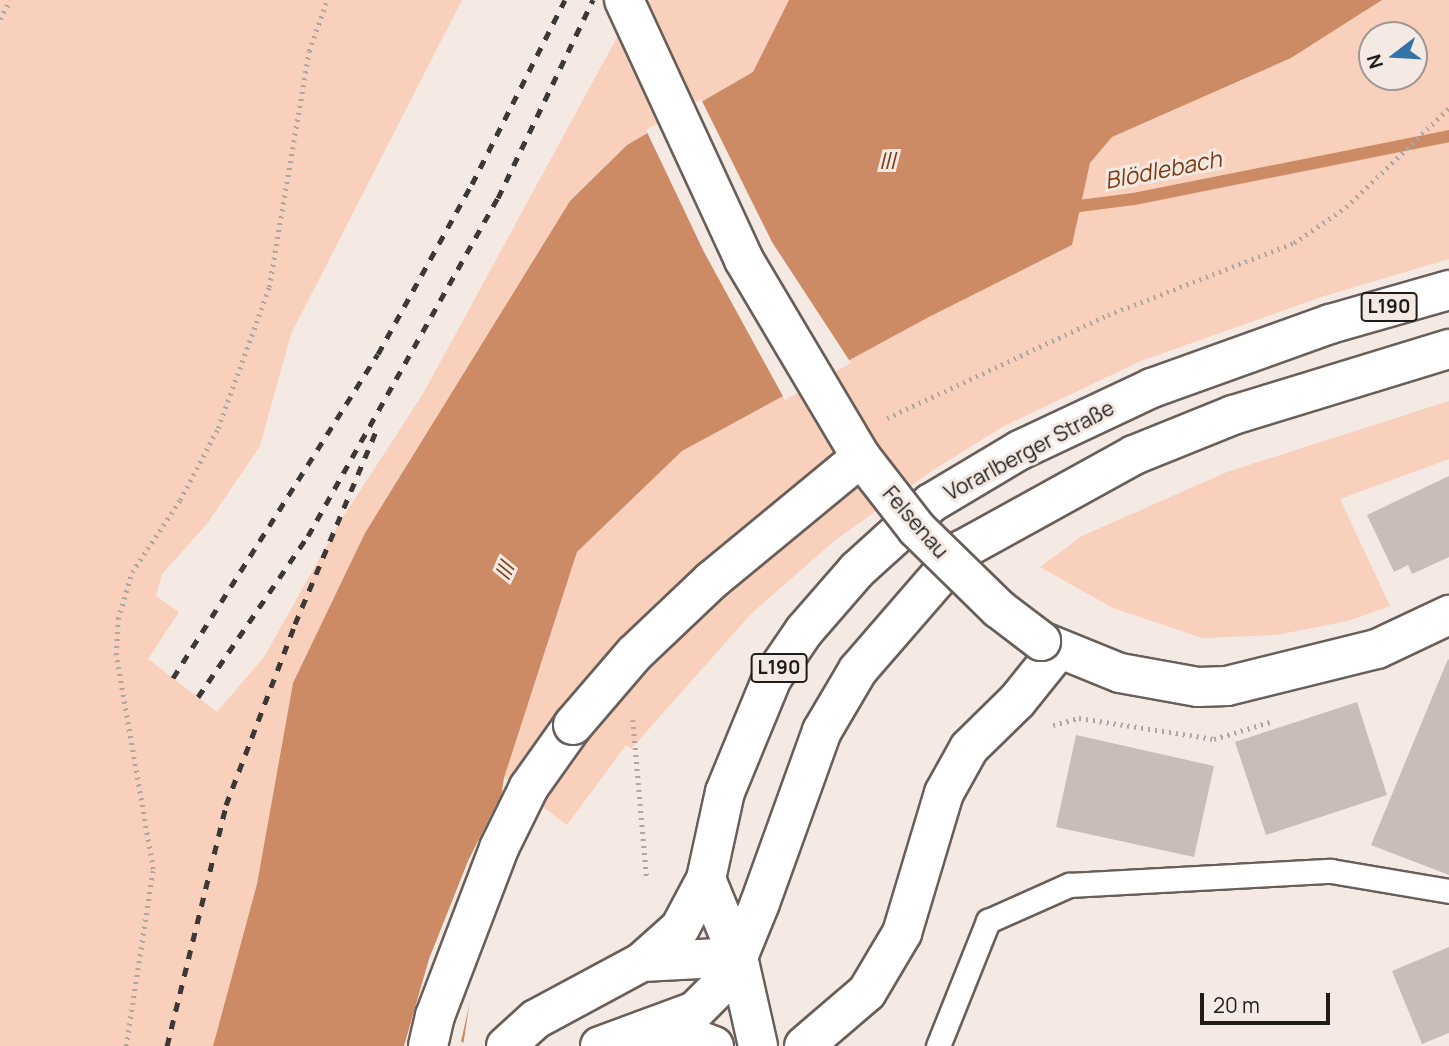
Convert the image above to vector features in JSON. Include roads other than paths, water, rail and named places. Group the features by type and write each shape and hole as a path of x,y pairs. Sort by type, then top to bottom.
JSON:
{"main road":[{"name":"Felsenau","path":"624,0 744,260 861,457 917,528 999,609 1049,646 1120,673 1198,687 1227,686 1377,649 1449,615"},
{"name":"Vorarlberger Straße","path":"506,1046 536,1019 642,962 680,928 706,879 725,792 772,678 804,631 857,570 931,503 1020,450 1152,388 1330,324 1449,290"},
{"path":"600,1046 639,1029 695,1011 718,988 738,957 822,731 858,670 962,550 1159,445 1233,415 1449,349"},
{"path":"428,1046 435,1016 499,848 529,787 573,725 635,653 712,580 861,457"},
{"path":"804,1046 867,992 902,933 950,781 969,748 1017,701 1049,646"},
{"path":"706,879 738,957 758,1046"},
{"path":"642,962 738,957"},
{"path":"639,1029 685,1035 714,1046"}],"lane":[{"path":"938,1046 988,921 1069,885 1331,871 1449,891"}],"water":[{"name":"Ill","path":"789,0 1382,0 1291,58 1112,137 1090,163 1072,245 927,318 682,451 577,552 504,778 463,1046 213,1046 257,884 293,683 365,533 570,201 627,145 753,72"}],"waterway":[{"name":"Blödlebach","path":"1065,202 1079,206 1134,199 1449,136"}],"railway":[{"path":"173,678 378,354 472,184 565,0"},
{"path":"198,697 308,536 498,198 593,0"},
{"path":"167,1046 226,805 295,624 376,431"}]}
